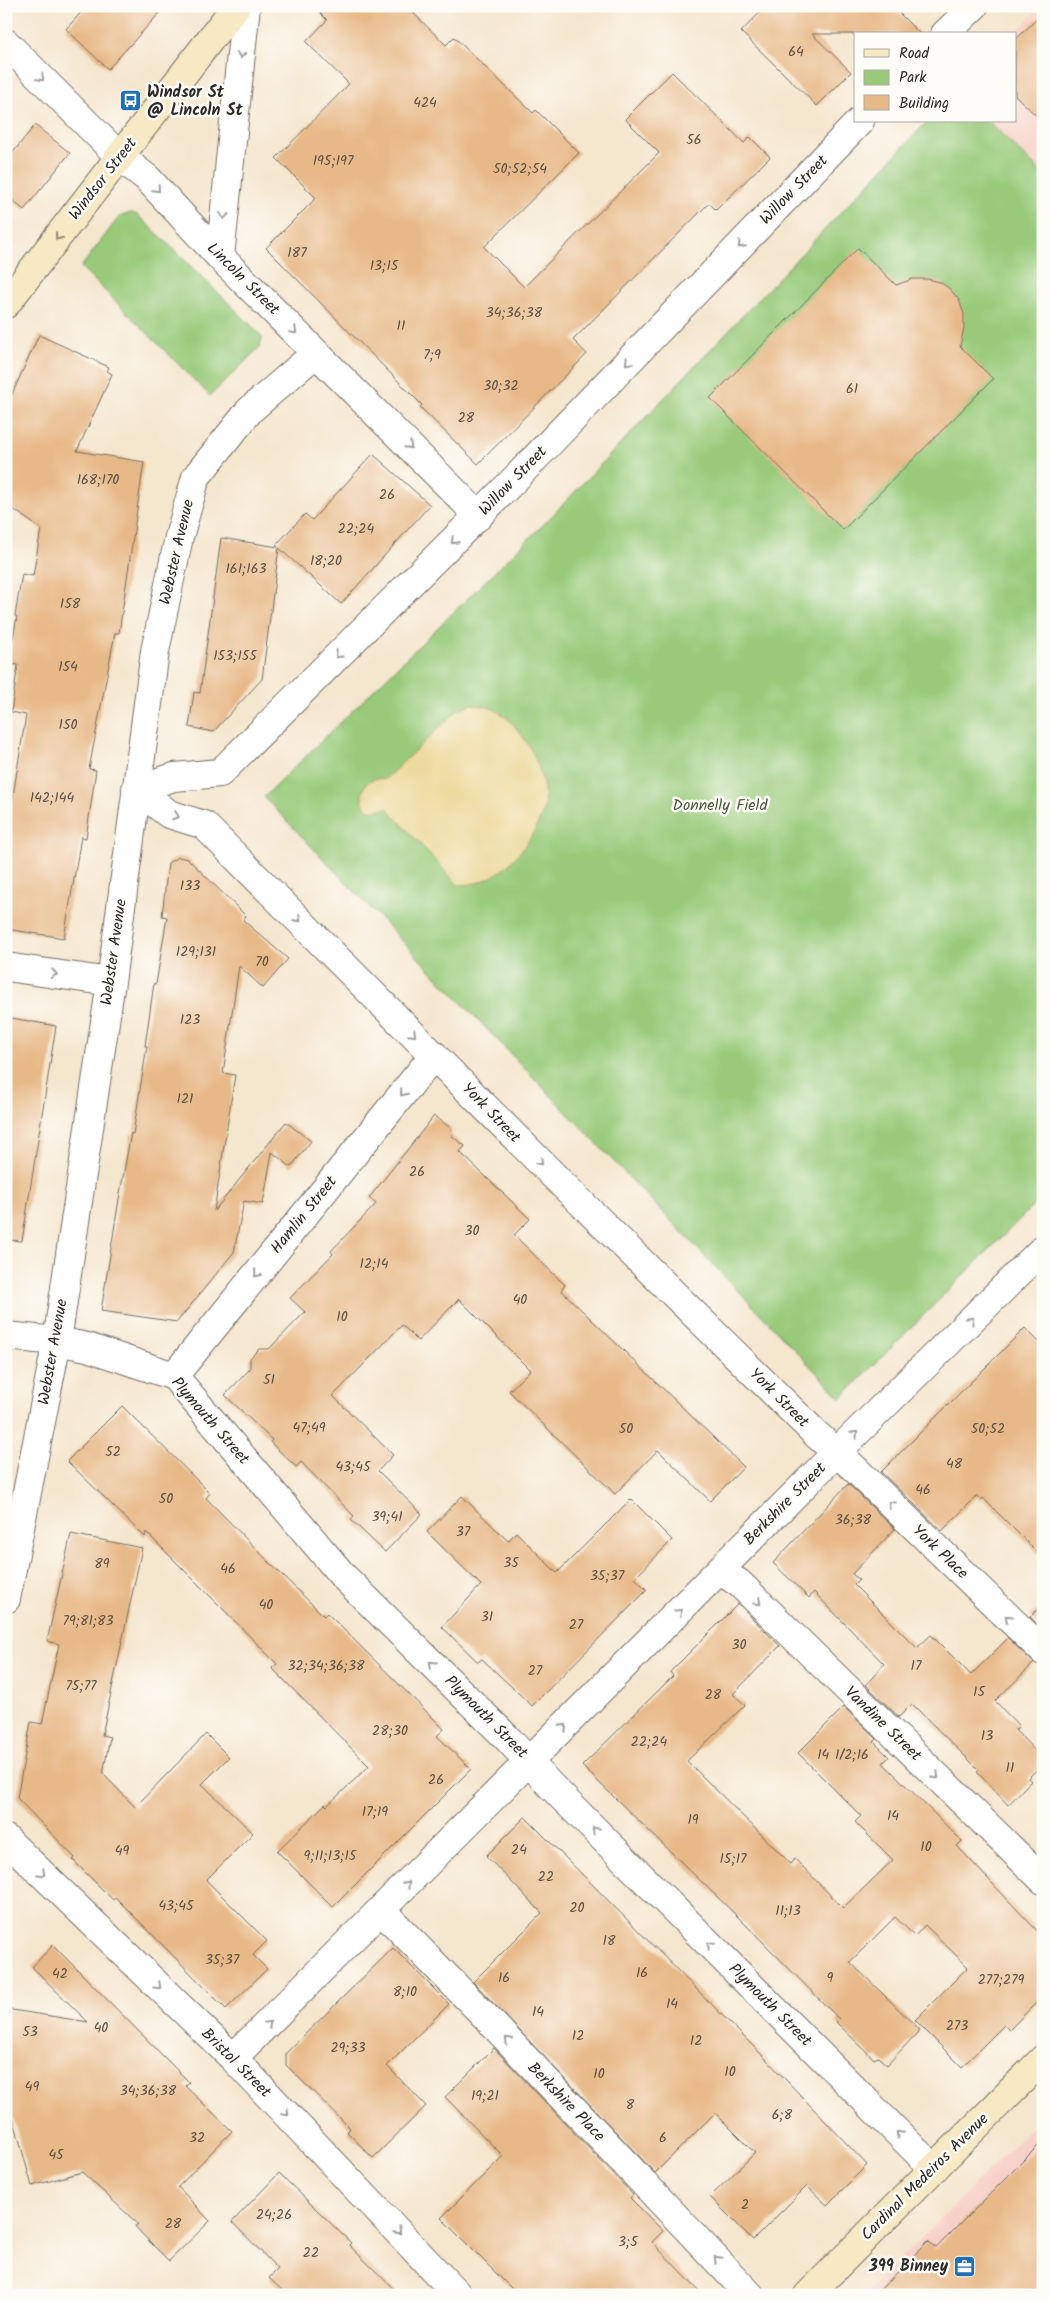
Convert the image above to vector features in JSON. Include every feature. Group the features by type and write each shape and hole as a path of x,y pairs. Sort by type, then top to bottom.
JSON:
{"street":[{"name":"Windsor Street","path":"6,304 236,6"},
{"path":"220,257 246,6"},
{"name":"Lincoln Street","path":"6,43 120,157 146,178 220,257 479,516"},
{"name":"Willow Street","path":"136,790 174,777 220,773 479,516 859,122"},
{"name":"Webster Avenue","path":"7,1596 56,1341 111,982 155,651 179,537 196,477 250,410 316,353"},
{"name":"York Street","path":"136,790 169,814 204,825 551,1173 836,1453"},
{"path":"6,967 111,982"},
{"name":"Hamlin Street","path":"174,1376 434,1055"},
{"name":"Berkshire Street","path":"530,1762 836,1453 1043,1249"},
{"name":"Plymouth Street","path":"6,1336 56,1341 87,1347 174,1376 342,1576 530,1762 550,1785 934,2169"},
{"name":"York Place","path":"836,1453 1043,1652"},
{"name":"Vandine Street","path":"720,1571 739,1583 1043,1880"},
{"path":"233,2058 530,1762"},
{"name":"Bristol Street","path":"6,1840 233,2058 458,2295"},
{"name":"Berkshire Place","path":"381,1910 487,2018 750,2295"},
{"name":"Cardinal Medeiros Avenue","path":"808,2295 1043,2059"}],"shaded area":[{"path":"1043,6 1043,174 989,122 1016,122 1016,32"},
{"path":"1043,2116 1043,2295 864,2295"}],"green space":[{"name":"Donnelly Field","path":"927,122 989,122 1043,174 1043,1196 841,1398 264,797 547,521"},
{"path":"130,213 136,214 156,232 262,338 260,347 210,396 81,267 119,217"}],"sand":[{"path":"472,704 491,708 502,714 523,737 538,766 543,781 544,808 541,818 527,843 511,862 502,870 482,881 458,885 387,808 371,810 366,808 362,797 365,785 376,779 384,780 459,709"}],"building":[{"path":"87,6 166,6 108,69 66,29"},
{"path":"313,6 406,6 446,45 454,37 533,113 536,110 579,153 484,247 524,287 659,153 625,119 672,72 744,143 750,137 770,157 716,210 709,203 573,340 587,354 478,464 266,248 316,198 276,158 349,84 306,42 327,20"},
{"path":"766,6 892,6 918,32 812,34 851,72 817,106 741,32"},
{"path":"1043,13 1043,122 1016,96 1016,39"},
{"path":"35,125 70,153 24,210 6,195 6,161"},
{"path":"858,248 896,285 913,279 928,279 940,282 950,289 959,300 964,314 964,328 960,346 993,379 843,530 710,398"},
{"path":"39,335 109,367 107,371 112,374 77,451 144,462 119,633 115,633 89,769 96,770 86,838 81,837 64,938 6,929 6,839 26,715 11,712 18,665 8,663 17,617 15,616 22,574 33,576 41,529 6,504 6,407"},
{"path":"373,454 430,505 341,604 279,548 262,679 213,732 189,727 194,692 200,693 221,538 278,547 276,545 305,514 312,520"},
{"path":"178,857 188,859 246,916 243,920 288,959 263,988 239,966 223,1073 235,1075 214,1211 286,1122 311,1141 291,1167 272,1152 263,1204 244,1201 234,1252 177,1322 101,1311 120,1193 131,1133 133,1134 147,1046 145,1046 154,983 156,984 167,917 162,916 168,863"},
{"path":"6,1017 56,1026 22,1241 6,1240"},
{"path":"434,1116 451,1128 452,1136 465,1146 460,1152 530,1219 514,1235 565,1285 561,1290 744,1467 710,1501 658,1450 615,1494 509,1391 530,1370 459,1299 418,1341 402,1325 333,1396 393,1455 378,1471 422,1514 385,1552 351,1520 354,1516 301,1462 296,1467 270,1442 272,1440 225,1395 250,1369 250,1358 259,1349 269,1349 305,1312 290,1298 333,1254 331,1251 376,1204 369,1198"},
{"path":"1025,1328 1043,1346 1043,1558 983,1498 981,1500 977,1496 942,1531 881,1472"},
{"path":"122,1406 210,1493 206,1498 275,1568 324,1616 327,1613 444,1729 437,1736 471,1769 333,1907 277,1851 325,1804 327,1806 369,1766 272,1668 277,1664 223,1609 146,1532 145,1537 67,1461"},
{"path":"848,1484 895,1529 852,1574 859,1580 854,1585 917,1648 931,1635 971,1675 1008,1638 1034,1663 995,1701 1019,1726 1015,1730 1043,1759 1043,1764 1028,1778 1031,1781 1008,1805 977,1772 979,1770 912,1704 899,1717 866,1685 884,1664 814,1592 809,1598 773,1563"},
{"path":"462,1496 508,1541 516,1532 557,1573 631,1499 672,1540 635,1578 647,1590 532,1706 482,1659 478,1662 442,1627 481,1585 427,1532"},
{"path":"71,1534 142,1548 102,1735 110,1737 103,1774 135,1807 206,1734 229,1757 202,1784 253,1833 206,1880 267,1941 253,1955 267,1969 226,2009 115,1897 113,1900 73,1860 75,1858 17,1798 31,1722 42,1724 59,1644 47,1641"},
{"path":"738,1604 780,1646 733,1694 745,1705 687,1761 791,1864 795,1859 843,1908 893,1860 855,1822 861,1816 798,1753 844,1707 877,1739 874,1742 889,1757 883,1763 962,1841 957,1846 1043,1937 1043,1996 1009,2030 1004,2025 962,2067 915,2020 968,1967 925,1925 915,1936 895,1917 850,1962 920,2030 887,2065 878,2057 874,2059 836,2022 839,2019 737,1916 582,1766 673,1676 670,1672"},
{"path":"1043,1604 1043,1629 1030,1617"},
{"path":"525,1817 765,2058 867,2165 827,2205 807,2186 753,2240 710,2197 755,2153 715,2113 655,2173 473,1982 542,1913 486,1856"},
{"path":"53,1945 189,2082 185,2086 232,2131 178,2187 210,2221 169,2261 135,2226 138,2224 82,2172 32,2186 6,2092 6,2009 88,2022 32,1967"},
{"path":"393,1948 449,2004 387,2066 426,2106 373,2158 347,2132 350,2128 286,2065 286,2053"},
{"path":"494,2048 633,2195 630,2198 663,2231 652,2242 703,2295 518,2295 441,2218 503,2156 445,2097"},
{"path":"1043,2141 1043,2295 875,2295 928,2241 936,2248"},
{"path":"279,2173 351,2243 349,2245 400,2295 287,2295 269,2278 278,2269 232,2222"}],"place":[{"name":"Windsor St @ Lincoln St","path":"131,101"},
{"name":"399 Binney","path":"964,2266"}]}
